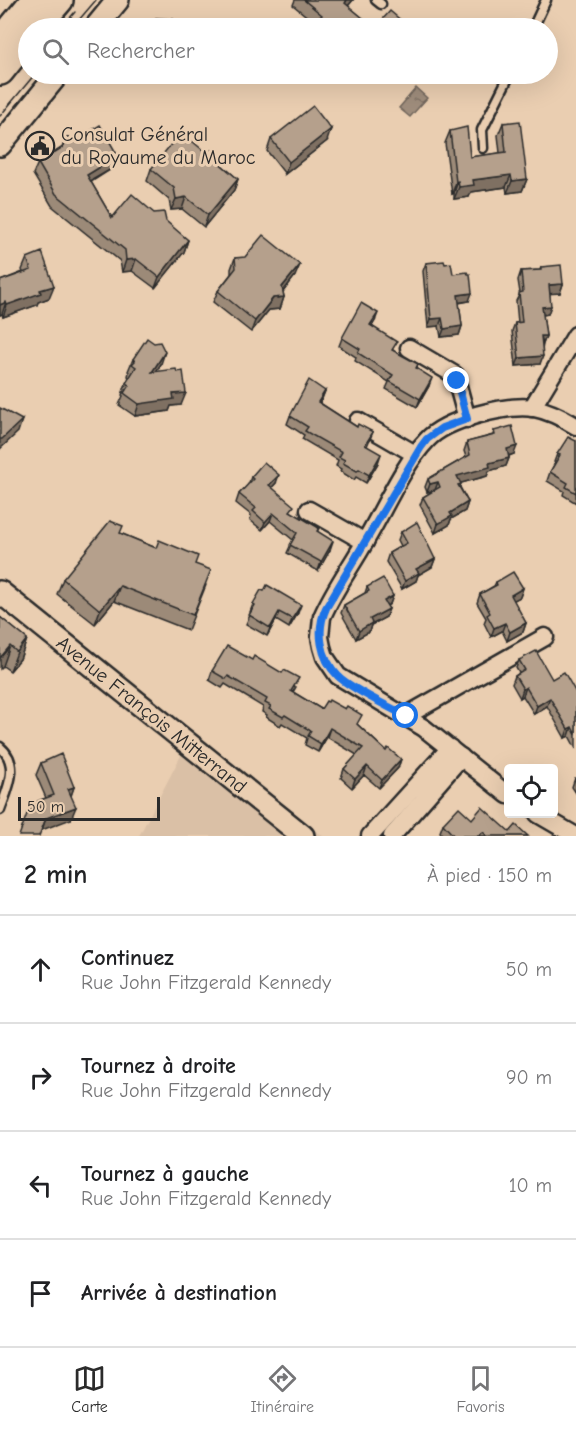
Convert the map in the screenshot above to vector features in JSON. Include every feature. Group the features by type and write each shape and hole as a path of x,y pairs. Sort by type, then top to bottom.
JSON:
{"main road":[{"path":"20,18 35,0"},
{"path":"44,18 59,0"},
{"path":"0,43 18,21"},
{"path":"0,71 18,48"}],"street":[{"path":"103,18 118,0"},
{"path":"0,145 50,84"},
{"path":"532,408 576,334"},
{"path":"410,348 455,375 467,419"},
{"path":"504,792 406,716 338,676 325,657 322,647 320,637 322,617 415,454 435,432 467,419 512,407 532,408 553,413 576,426"},
{"path":"358,422 415,454"},
{"path":"309,510 365,542"},
{"name":"Avenue François Mitterrand","path":"0,592 303,836"},
{"path":"406,716 545,637"},
{"path":"370,836 455,752"},
{"path":"392,836 455,752"},
{"path":"546,818 576,836"}],"lane":[{"path":"538,18 546,0"},
{"path":"483,148 483,130 505,84"},
{"path":"0,747 10,763 12,777 0,810"}],"shaded area":[{"path":"188,742 323,836 139,836"}],"water":[{"path":"416,88 427,98 410,117 399,108"}],"building":[{"path":"304,0 347,0 345,3 363,18 319,18 322,15"},
{"path":"390,11 398,18 384,18"},
{"path":"313,106 331,129 289,162 271,139"},
{"path":"520,121 527,179 512,181 511,175 473,180 474,185 459,187 458,181 456,182 450,131 467,127 470,157 506,152 503,123"},
{"path":"100,125 118,156 87,175 112,218 132,194 154,213 164,212 166,221 188,240 159,277 136,259 126,260 125,250 56,194 38,163 63,147 66,137 76,140"},
{"path":"181,132 204,151 214,150 216,160 238,179 208,215 186,197 176,199 174,188 151,169"},
{"path":"263,235 300,265 282,287 284,297 273,298 255,321 218,291 236,268 235,258 245,257"},
{"path":"42,252 54,286 7,305 6,302 0,305 0,281 31,270 27,258"},
{"path":"444,261 445,264 451,263 453,274 467,272 470,274 472,293 458,295 462,326 444,329 442,318 431,319 426,263"},
{"path":"561,265 563,284 549,285 551,306 542,307 546,336 541,336 543,356 519,358 515,323 522,322 519,293 523,292 521,271 541,270 541,267"},
{"path":"361,303 378,313 370,325 397,342 392,350 418,364 416,368 432,378 420,399 389,381 393,375 358,353 360,349 342,338"},
{"path":"147,338 154,343 160,342 165,352 152,372 176,369 177,372 183,371 186,393 173,394 174,399 139,404 124,393 129,385 126,383 136,367 132,364 135,361 133,359"},
{"path":"309,380 325,391 318,402 357,427 358,424 373,432 365,445 381,454 369,475 343,463 345,460 339,457 342,452 305,431 308,427 290,416"},
{"path":"0,408 22,420 2,439 0,439"},
{"path":"512,426 517,446 507,449 509,458 489,463 490,467 457,476 461,484 458,485 468,502 450,513 452,516 438,524 423,497 440,487 438,482 430,484 428,479 470,455 467,442 495,435 494,431"},
{"path":"568,437 576,441 576,493 566,487 568,483 550,472 560,455 557,454"},
{"path":"264,462 279,475 269,485 294,506 290,511 319,528 317,531 333,541 321,562 290,545 297,533 273,513 265,522 253,511 256,508 239,494"},
{"path":"110,521 123,526 120,533 156,548 159,540 198,556 195,564 211,570 193,615 120,586 100,610 63,579"},
{"path":"417,522 435,559 416,569 419,573 405,581 389,553 407,543 401,532"},
{"path":"513,572 523,588 511,595 526,623 510,632 505,623 494,628 487,615 490,613 480,594 497,585 496,582"},
{"path":"383,578 393,596 384,601 389,609 370,619 372,623 359,631 344,605 369,591 367,587"},
{"path":"267,585 301,605 292,619 279,612 270,628 249,615 261,590 264,591"},
{"path":"0,617 27,639 17,652 10,646 0,658"},
{"path":"227,646 252,660 254,656 282,673 284,670 299,678 291,691 321,709 329,700 345,709 347,706 362,715 357,724 386,751 388,748 401,759 382,780 367,766 355,779 344,769 363,748 330,728 321,744 308,736 311,731 285,715 283,717 269,709 271,706 265,703 267,699 228,676 226,679 212,671"},
{"path":"536,651 552,679 564,672 576,693 576,735 572,727 568,729 550,698 537,706 526,687 523,689 515,676 525,670 519,660"},
{"path":"61,754 74,787 68,789 76,807 46,818 39,836 19,836 28,811 40,807 38,801 54,795 41,763"},
{"path":"459,807 472,819 482,807 510,832 516,825 528,836 487,836 483,832 479,836 454,836 443,824"}],"tram line":[{"path":"81,18 96,0"},
{"path":"70,18 75,12"},
{"path":"0,116 27,84"}],"place":[{"name":"Consulat Général du Royaume du Maroc","path":"40,146"}],"route":[{"path":"406,716 338,676 325,657 320,627 326,608 415,454 435,432 467,419 457,381"}]}
